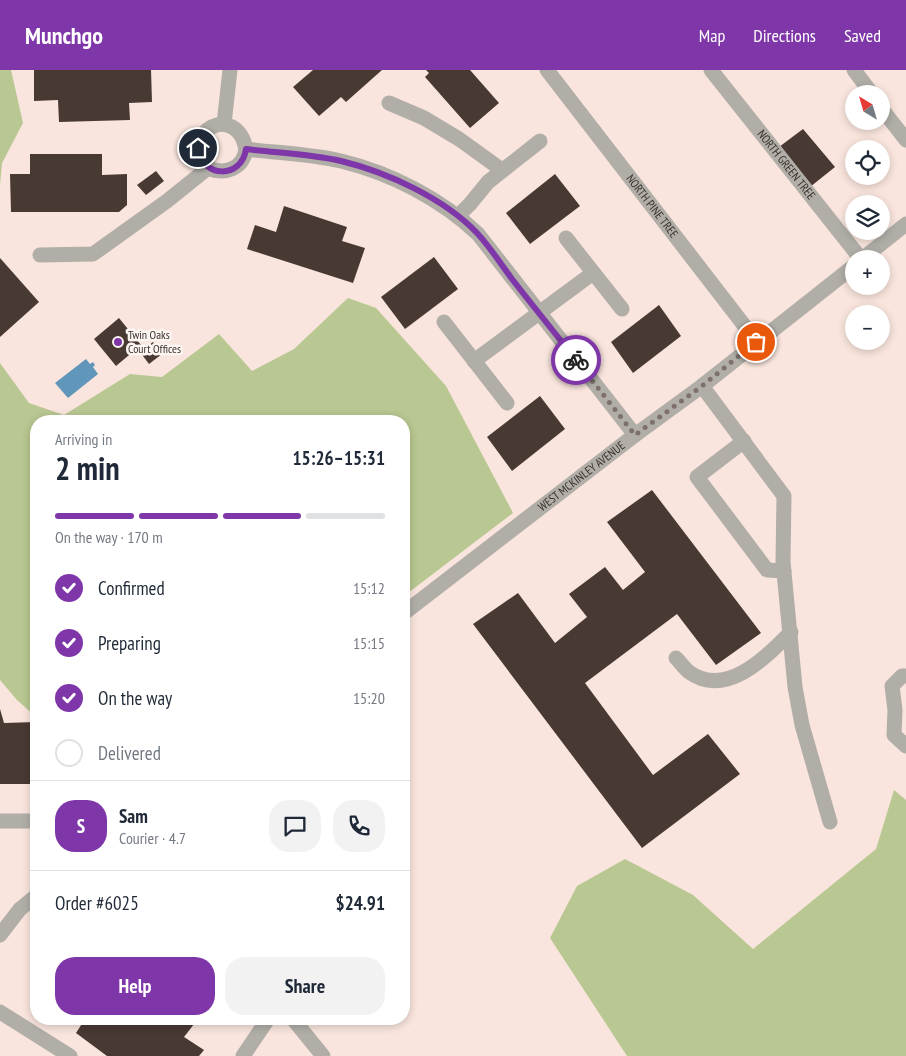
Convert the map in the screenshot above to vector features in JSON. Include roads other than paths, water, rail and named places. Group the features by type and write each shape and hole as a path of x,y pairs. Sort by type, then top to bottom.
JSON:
{"street":[{"path":"224,124 230,70"},
{"name":"NORTH PINE TREE","path":"548,70 756,342"},
{"name":"NORTH GREEN TREE","path":"711,70 855,250"},
{"path":"854,70 865,85"},
{"path":"389,103 424,118 502,170"},
{"path":"890,120 906,140"},
{"path":"224,124 238,131 243,137 246,149 244,159 230,170 222,172 208,168 199,155 200,140 203,133 209,128 224,124"},
{"path":"458,216 488,182 540,140"},
{"path":"246,149 318,157 360,167 395,180 458,216 478,234 635,435"},
{"path":"40,255 93,254 167,201 208,168"},
{"path":"873,250 906,224"},
{"path":"566,238 622,309"},
{"path":"474,361 593,273"},
{"name":"WEST MCKINLEY AVENUE","path":"410,608 635,435 702,386 845,273"},
{"path":"444,322 507,403"},
{"path":"702,386 784,496 784,571 795,687 802,725 830,822"},
{"path":"744,441 697,477 767,570 784,571"},
{"path":"676,658 689,672 709,681 729,680 770,653 791,632"},
{"path":"906,676 902,676 892,686 895,710 894,735 906,746"},
{"path":"0,821 30,820"},
{"path":"0,935 20,909 30,901"},
{"path":"0,1012 70,1056"},
{"path":"243,1056 264,1025"},
{"path":"298,1025 323,1056"}],"water":[{"path":"86,359 90,364 93,362 95,365 93,367 98,374 68,398 55,383"}],"place":[{"name":"Twin Oaks Court Offices","path":"118,342"}]}
